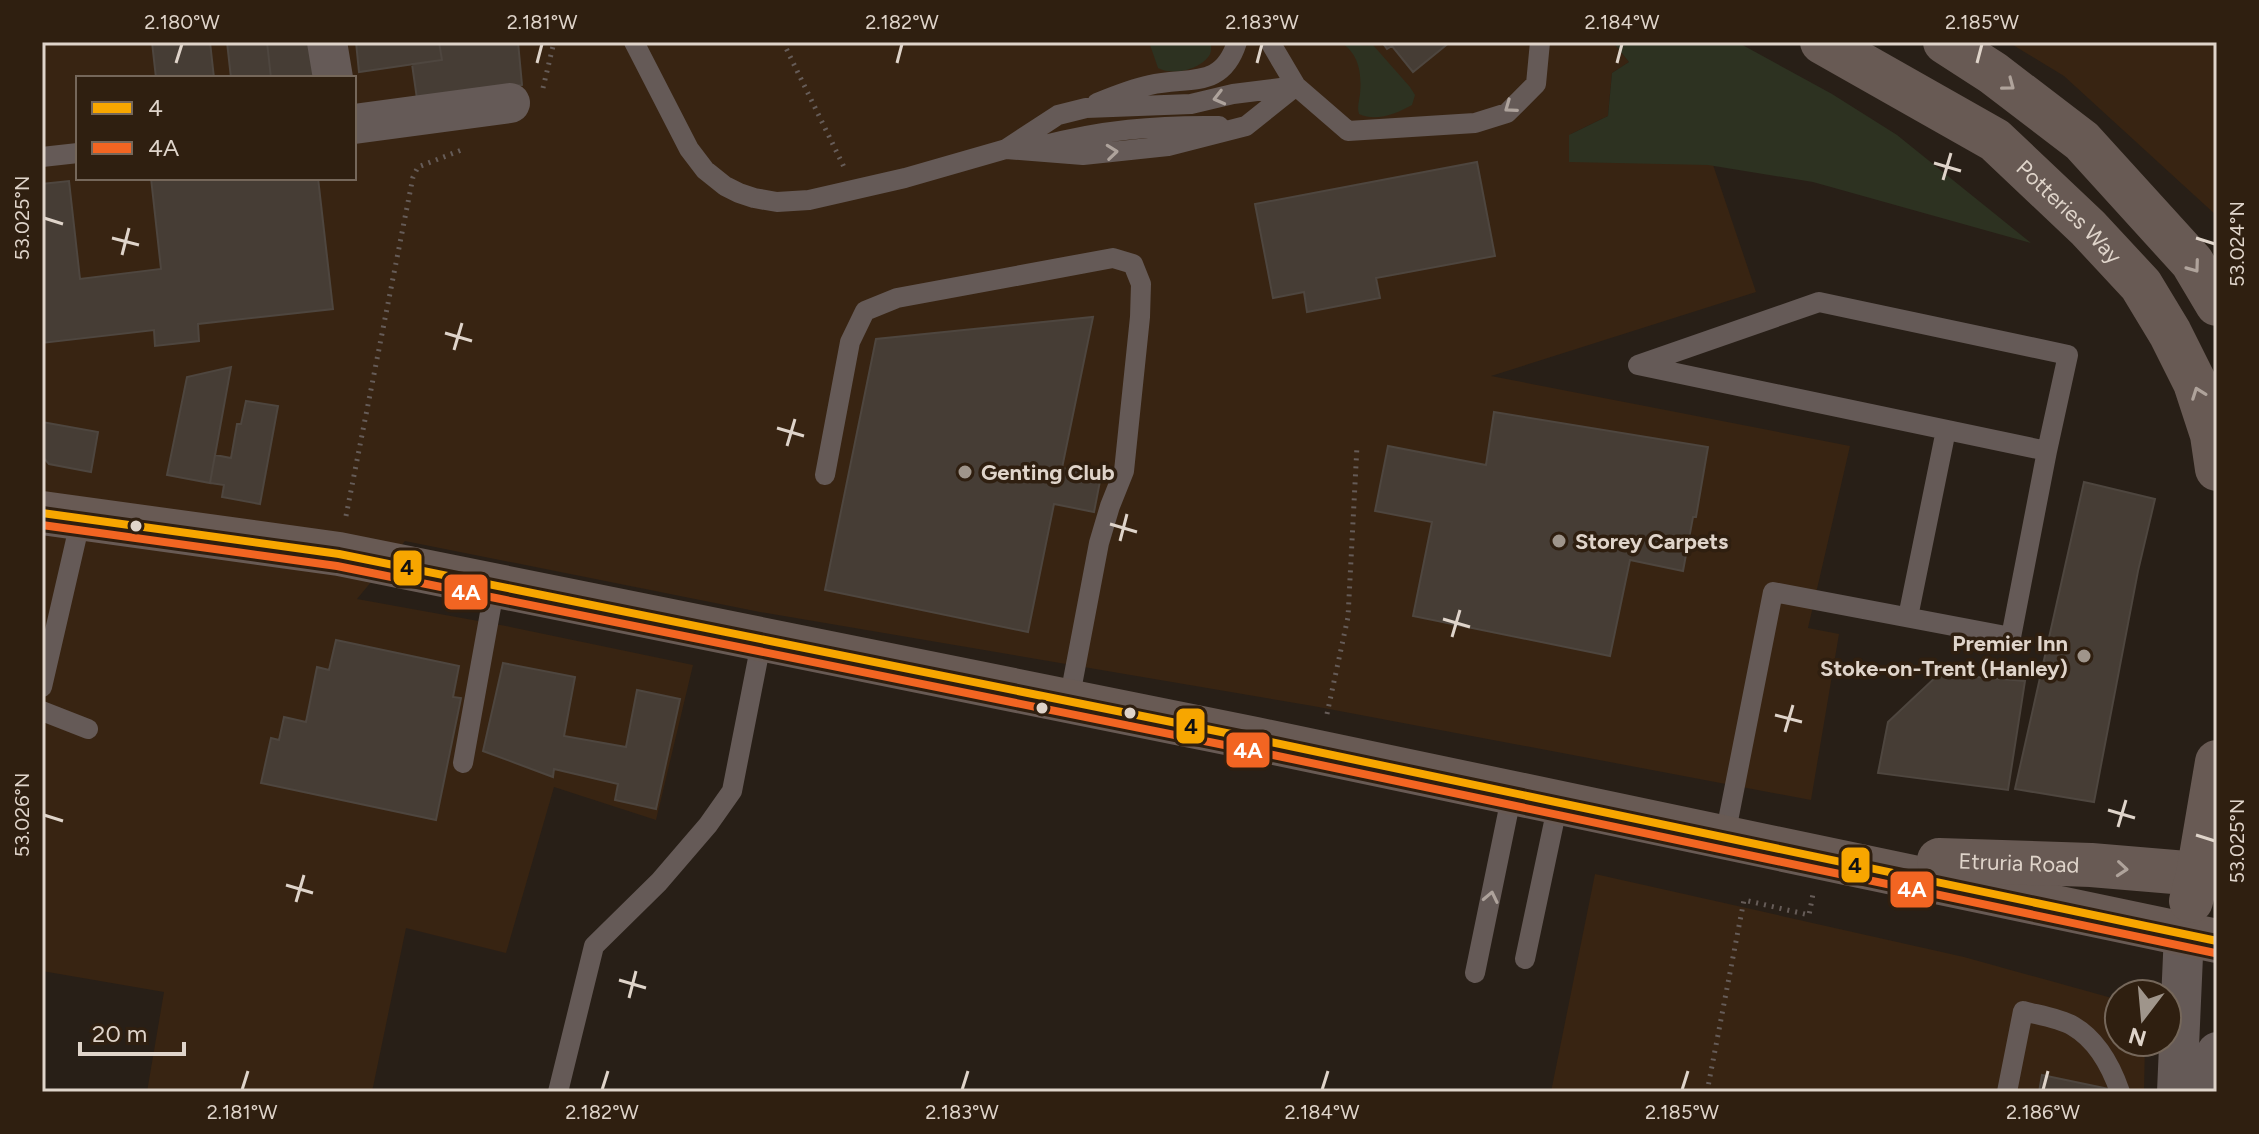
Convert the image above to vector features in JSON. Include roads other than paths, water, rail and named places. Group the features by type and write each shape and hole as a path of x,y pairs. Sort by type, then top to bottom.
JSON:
{"main road":[{"name":"Potteries Way","path":"1822,42 1995,140 2088,228 2141,285 2195,383 2212,435 2217,469"},
{"path":"1857,42 1995,140"},
{"path":"1945,42 1993,73 2082,141 2192,262 2217,304"},
{"name":"Etruria Road","path":"61,516 339,554 1319,752 2200,937"},
{"path":"2200,937 2217,762"},
{"name":"Etruria Road","path":"1821,856 2091,865 2208,876"}],"street":[{"path":"327,42 333,76"},
{"path":"356,124 525,103"},
{"path":"2177,1092 2200,937"},
{"path":"2204,1092 2217,1052"}],"lane":[{"path":"634,42 689,149 705,170 714,179 739,193 777,202 798,202 855,190 1016,150 1083,155 1168,146 1246,126 1296,86"},
{"path":"1016,150 1058,115 1152,84 1214,75 1225,67 1237,42"},
{"path":"1270,42 1296,86 1348,131 1475,123 1507,113 1536,84 1540,42"},
{"path":"1086,108 1191,104 1233,94 1296,86"},
{"path":"42,157 76,153"},
{"path":"825,475 850,342 865,311 897,298 1113,258 1133,264 1141,284 1140,317 1124,471 1099,543 1069,701"},
{"path":"1725,836 1773,592 2011,637 2068,355 1819,302 1638,365 2047,451"},
{"path":"1908,617 1946,430"},
{"path":"42,687 61,516"},
{"path":"463,763 495,585"},
{"path":"558,1092 594,946 659,882 708,825 732,791 762,638"},
{"path":"42,711 88,729"},
{"path":"1475,973 1512,793"},
{"path":"1525,959 1558,803"},
{"path":"2007,1092 2023,1011 2072,1025 2098,1048 2120,1092"}],"place":[{"name":"Genting Club","path":"965,472"},
{"name":"Storey Carpets","path":"1559,541"},
{"name":"Premier Inn Stoke-on-Trent (Hanley)","path":"2084,656"}]}
